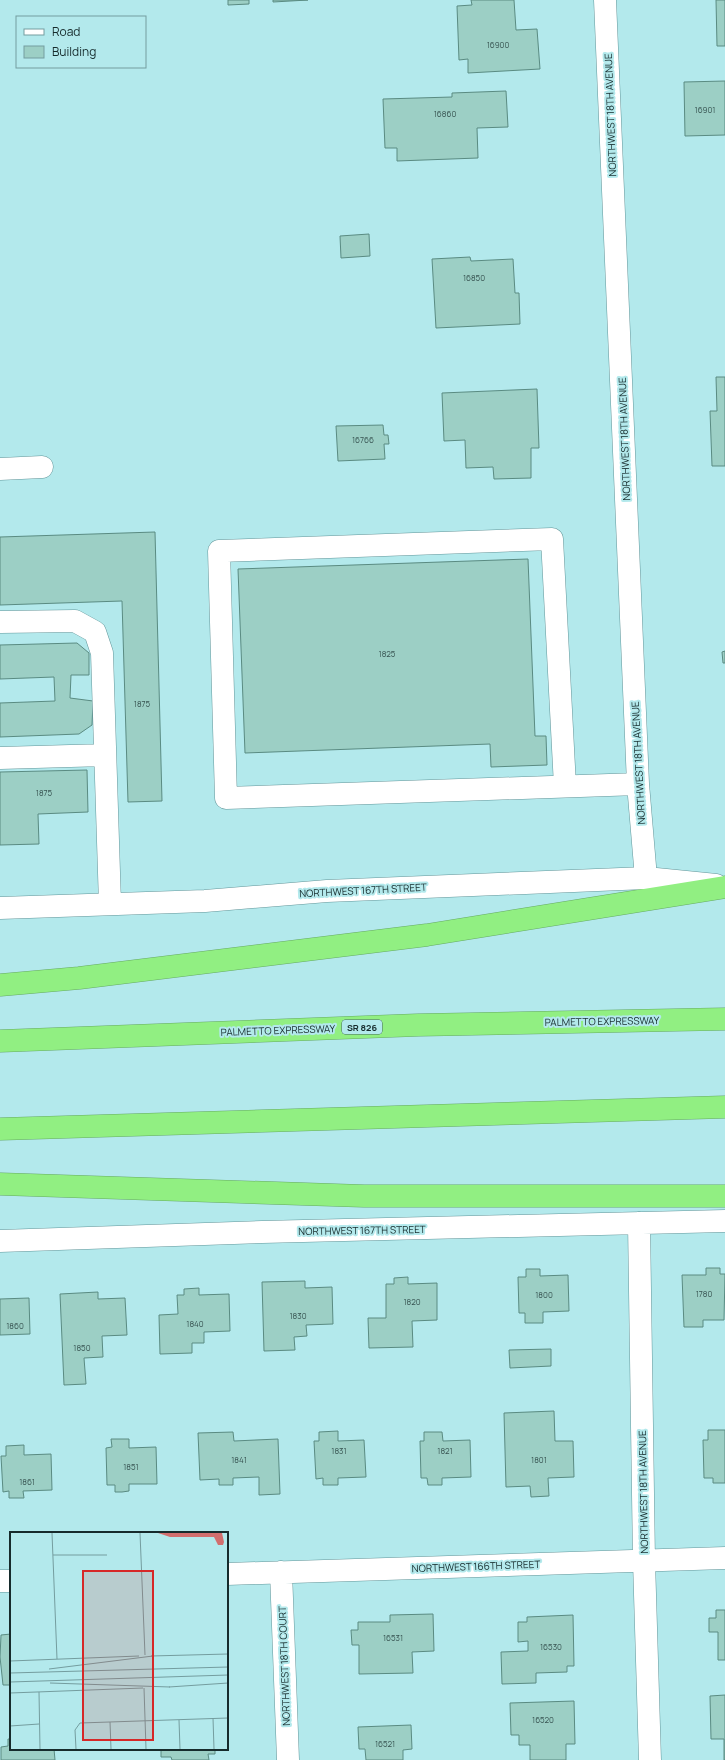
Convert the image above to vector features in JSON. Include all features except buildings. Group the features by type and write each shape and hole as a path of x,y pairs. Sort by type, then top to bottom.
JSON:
{"highway":[{"path":"0,985 79,978 427,935 725,886"},
{"name":"PALMETTO EXPRESSWAY","path":"0,1041 418,1025 725,1018"},
{"path":"0,1130 725,1107"},
{"path":"0,1184 364,1196 725,1196"}],"street":[{"name":"NORTHWEST 18TH AVENUE","path":"605,0 638,784 646,878"},
{"path":"0,469 42,467"},
{"path":"565,786 552,538 219,551 226,798 638,784"},
{"path":"0,622 75,621 95,632 102,652 110,904"},
{"path":"0,758 105,756"},
{"name":"NORTHWEST 167TH STREET","path":"0,908 205,901 327,891 646,878 725,886"},
{"name":"NORTHWEST 167TH STREET","path":"0,1241 262,1232 725,1221"},
{"name":"NORTHWEST 18TH AVENUE","path":"639,1223 644,1561 650,1760"},
{"name":"NORTHWEST 166TH STREET","path":"228,1574 725,1558"},
{"name":"NORTHWEST 18TH COURT","path":"281,1572 288,1760"}]}
